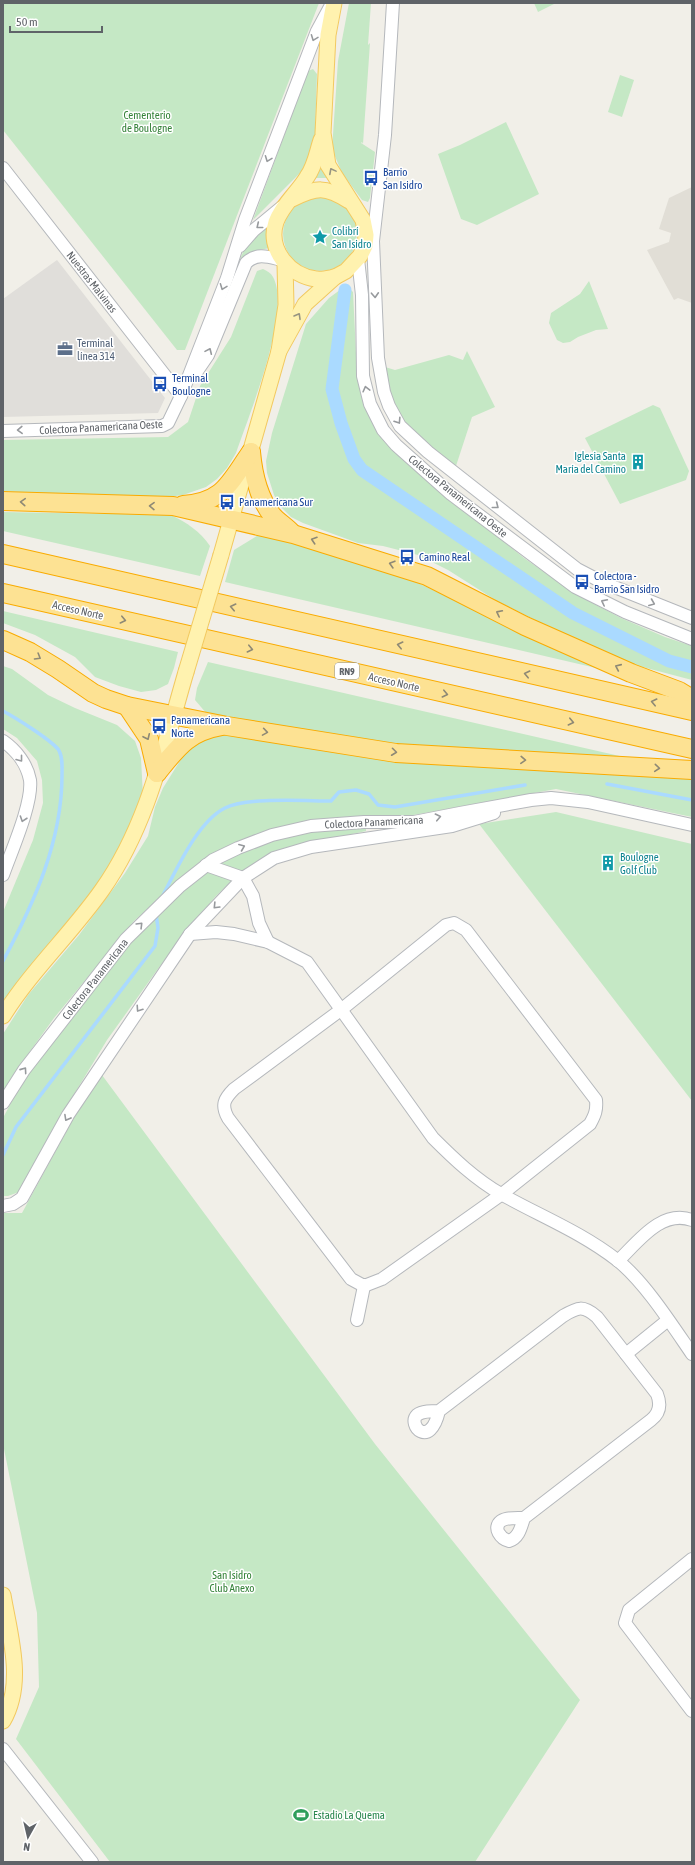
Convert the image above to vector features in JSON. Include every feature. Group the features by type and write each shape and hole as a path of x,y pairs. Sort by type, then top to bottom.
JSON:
{"highway":[{"path":"3,501 173,506 200,504 216,497 227,486 251,452"},
{"path":"251,452 253,474 262,498 272,516 293,534"},
{"path":"173,506 293,534 427,576 525,626 631,673 679,691 692,699"},
{"path":"3,554 692,711"},
{"name":"Acceso Norte","path":"3,592 692,749"},
{"path":"3,640 30,652 58,668 93,693 128,706 227,726 396,752 692,770"},
{"path":"128,706 149,738 157,773"},
{"path":"157,773 176,749 190,736 205,729 227,726"}],"main road":[{"path":"279,351 305,304 334,277 346,270 358,259 370,233 328,165 323,133 328,35 333,3"},
{"path":"3,1016 26,982 102,890 121,860 139,824 157,773 173,714 232,520 279,351 286,305 284,262 275,242 276,223 287,203 308,176 315,161 323,133"},
{"path":"287,203 311,190 322,189 334,191 353,204"},
{"path":"284,262 301,275 317,279 334,277"},
{"path":"3,1595 14,1663 15,1682 12,1699 3,1721"}],"street":[{"path":"181,396 237,251 245,220 317,31 333,3"},
{"path":"393,3 385,135 378,206 370,233 373,256 378,358 384,392 389,406 400,426 428,452 577,569 602,582 692,618"},
{"name":"Nuestras Malvinas","path":"3,168 181,396"},
{"path":"237,251 246,238 287,203"},
{"path":"181,396 208,355 246,263 250,259 261,255 284,262"},
{"name":"Colectora Panamericana Oeste","path":"358,259 362,295 363,376 370,404 383,430 396,445 451,494 575,587 624,612 692,639"},
{"name":"Colectora Panamericana Oeste","path":"3,431 162,426 172,419 181,396"},
{"path":"3,741 10,746 25,766 30,781 25,812 3,875"},
{"name":"Colectora Panamericana","path":"3,1103 24,1070 126,940 180,886 213,860 272,835 311,826 364,822 414,822 531,800 551,798 572,800 692,825"},
{"path":"3,1206 13,1204 22,1198 68,1115 190,934 243,878 274,858 311,847 452,826 531,800"},
{"path":"206,865 243,878 253,896 259,923 268,942"},
{"path":"454,923 466,930 596,1100 597,1108 595,1116 590,1124 502,1194 382,1279 364,1286 351,1279 228,1118 224,1111 226,1097 234,1089 342,1009 446,925 454,923"},
{"path":"190,934 216,932 234,934 268,942 307,962 433,1138 452,1157 477,1178 502,1194 574,1232 618,1261 632,1274 692,1354"},
{"path":"618,1261 658,1223 675,1217 692,1220"},
{"path":"357,1320 364,1286"},
{"path":"438,1411 563,1316 575,1309 582,1308 590,1311 597,1317 657,1394 660,1401 656,1416 524,1518"},
{"path":"626,1354 668,1320"},
{"path":"692,1559 629,1610 625,1623 692,1711"},
{"path":"3,1749 92,1862"}],"shaded area":[{"path":"692,187 692,303 678,298 674,300 647,250 669,242 671,233 659,229 669,198"},
{"name":"Terminal línea 314","path":"57,260 165,398 158,413 3,417 3,299"}],"green space":[{"name":"Cementerio de Boulogne","path":"3,3 319,3 185,350 177,350 3,130"},
{"path":"349,3 371,3 368,45 370,43 363,144 362,142 361,143 375,152 370,198 368,202 362,200 342,173 332,149 338,61"},
{"path":"534,3 556,3 538,12"},
{"path":"313,69 317,74 315,136 311,152 304,169 253,220 308,71"},
{"path":"620,75 634,80 622,117 608,112"},
{"path":"506,122 539,194 477,225 461,219 438,154 460,145"},
{"path":"322,163 328,178 316,178"},
{"path":"320,197 334,200 346,208 354,220 357,234 354,248 346,260 334,268 320,271 306,268 294,260 286,248 283,234 286,220 294,208 306,200"},
{"path":"268,226 267,242 270,248 259,250 219,312 245,247"},
{"path":"263,269 269,272 273,277 277,293 277,314 273,338 258,390 236,453 227,468 217,479 206,487 183,495 168,497 72,495 3,491 3,440 168,437 188,422 200,386 231,337 257,271"},
{"path":"589,281 608,329 596,330 570,342 563,343 557,340 549,323 551,313 580,294"},
{"path":"344,287 348,287 353,292 356,353 360,385 366,408 419,472 524,558 577,595 621,618 665,637 692,646 692,680 635,665 543,624 497,601 448,570 418,555 383,546 358,543 303,523 291,517 281,507 274,495 267,473 266,461 272,433 306,324 329,298"},
{"path":"467,351 495,407 472,417 455,469 404,425 393,408 385,367 395,370 449,355 463,360"},
{"path":"653,405 660,408 689,471 686,480 620,504 585,438"},
{"path":"3,512 171,515 193,528 210,546 200,576 3,531"},
{"path":"260,534 405,577 609,671 225,582 234,550"},
{"path":"3,611 178,652 168,684 156,690 141,692 95,677 75,657 35,635 3,623"},
{"path":"208,662 637,760 389,744 207,714 195,700 197,688"},
{"path":"3,666 12,669 48,695 117,725 135,741 141,758 143,796 115,861 90,898 3,1008 3,912 33,840 43,803 42,780 37,761 17,738 3,729"},
{"path":"220,734 236,734 692,778 692,817 556,789 408,816 340,817 277,830 176,883 134,921 54,1018 23,1061 3,1095 3,1034 28,995 79,935 125,873 148,836 155,807 163,788 188,748 200,739"},
{"name":"Boulogne Golf Club","path":"556,812 692,844 692,1101 479,824"},
{"path":"366,826 366,831 275,851 241,872 215,897 160,966 107,1040 59,1119 19,1192 8,1196 3,1196 3,1118 26,1074 129,942 183,889 217,863 273,840 304,832"},
{"name":"San Isidro Club Anexo","path":"99,1071 375,1444 580,1700 475,1862 110,1862 16,1739 39,1687 37,1613 3,1444 3,1213 22,1213"}],"waterway":[{"path":"345,290 332,389 341,423 354,459 362,470 573,613 669,661 692,667"},
{"path":"3,711 53,744 60,752 62,769 61,800 52,848 35,894 3,961"},
{"path":"607,784 692,800"},
{"path":"162,897 196,835 205,824 225,808 247,802 276,800 331,801 339,792 356,790 369,794 378,805 395,807 525,785"},
{"path":"3,1155 16,1127 155,946 158,928 156,914"}],"place":[{"name":"Barrio San Isidro","path":"371,178"},
{"name":"Colibrí San Isidro","path":"320,237"},
{"name":"Terminal línea 314","path":"65,349"},
{"name":"Terminal Boulogne","path":"160,384"},
{"name":"Iglesia Santa María del Camino","path":"638,462"},
{"name":"Panamericana Sur","path":"227,502"},
{"name":"Camino Real","path":"407,557"},
{"name":"Colectora - Barrio San Isidro","path":"582,582"},
{"name":"Panamericana Norte","path":"159,726"},
{"name":"Boulogne Golf Club","path":"608,863"},
{"name":"Estadio La Quema","path":"301,1815"}]}
